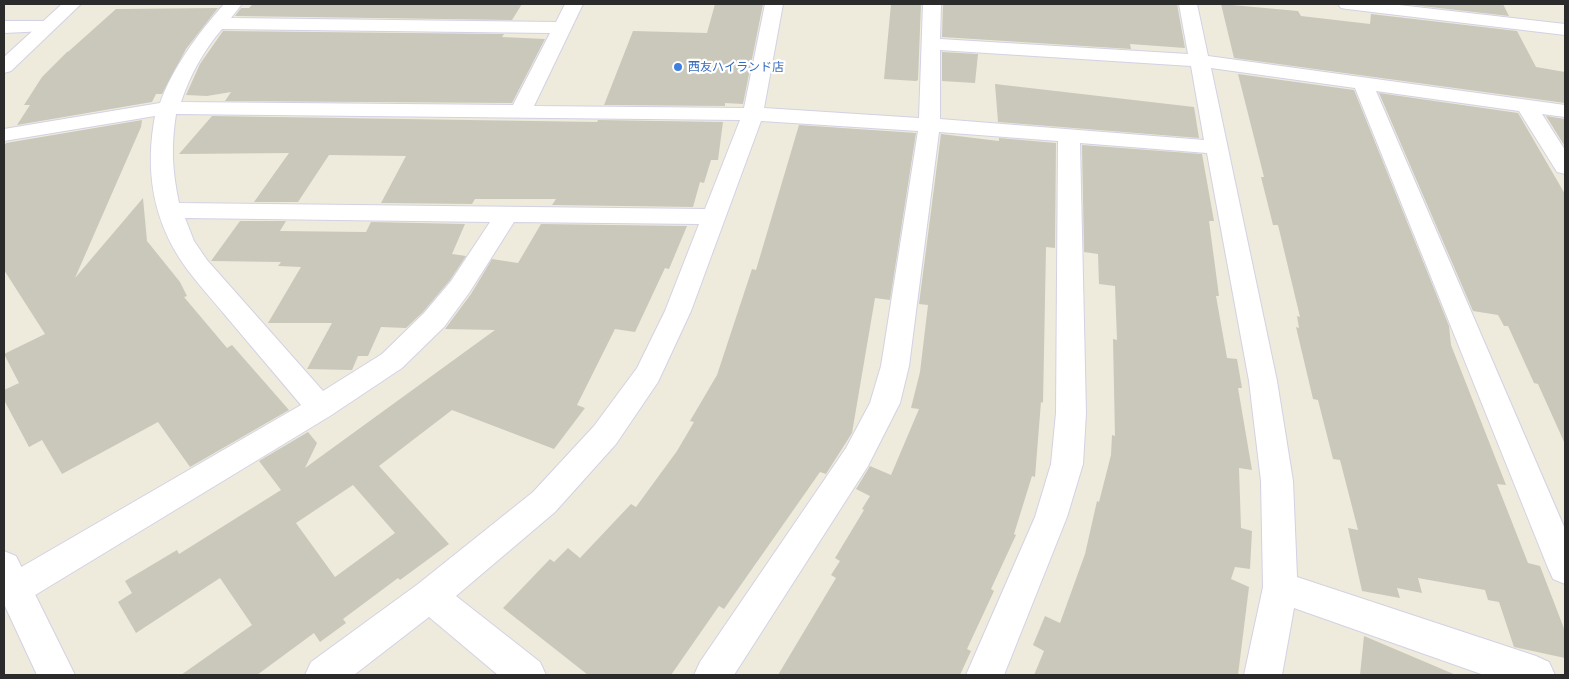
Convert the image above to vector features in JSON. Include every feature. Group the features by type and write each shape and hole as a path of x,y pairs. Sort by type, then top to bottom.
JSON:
{"street":[{"path":"4,67 46,26 72,4"},
{"path":"233,4 216,23 184,68 166,108 161,139 160,174 170,210 183,243 207,276 320,408"},
{"path":"520,113 574,4"},
{"path":"324,675 430,596 544,502 605,435 648,374 678,311 754,114 774,4"},
{"path":"713,675 857,457 885,403 896,366 929,125 932,4"},
{"path":"1188,4 1263,381 1277,481 1280,587 1263,675"},
{"path":"1348,4 1565,30"},
{"path":"216,23 562,28"},
{"path":"4,27 46,26"},
{"path":"932,44 1200,61 1565,111"},
{"path":"1362,84 1565,568"},
{"path":"1526,106 1565,167"},
{"path":"4,135 166,108 754,114 1216,147"},
{"path":"985,675 1051,517 1066,464 1072,413 1068,135"},
{"path":"170,210 713,217"},
{"path":"56,675 9,578 320,408 392,361 434,320 460,287 506,215"},
{"path":"1280,587 1536,675"},
{"path":"430,596 527,675"}],"building":[{"path":"253,4 522,4 512,20 235,16 241,8 249,8"},
{"path":"715,4 763,4 743,104 725,103 725,106 604,105 633,31 707,33"},
{"path":"891,4 921,4 918,80 916,81 884,79"},
{"path":"943,4 1177,4 1185,48 1130,44 1131,49 942,37"},
{"path":"1221,4 1298,11 1301,16 1370,24 1371,14 1517,31 1536,67 1565,72 1565,103 1234,58"},
{"path":"1404,4 1503,4 1509,16"},
{"path":"218,8 186,49 162,94 156,94 152,102 17,125 30,105 24,105 42,77 116,9"},
{"path":"223,31 504,34 502,37 545,39 512,103 225,101 231,92 207,96 186,95 200,64"},
{"path":"942,52 978,54 975,83 942,81"},
{"path":"1238,74 1354,90 1449,326 1451,345 1506,485 1497,484 1528,563 1540,566 1565,631 1565,658 1514,647 1499,602 1488,600 1485,590 1418,578 1422,593 1397,588 1400,598 1362,591 1348,528 1358,530 1340,460 1333,459 1318,400 1313,399 1296,327 1299,328 1297,316 1300,317 1278,225 1273,225 1261,177 1264,177"},
{"path":"995,84 1194,107 1199,138 998,122"},
{"path":"1379,93 1518,113 1565,194 1565,444 1538,384 1534,383 1508,326 1504,326 1498,315 1473,311"},
{"path":"212,116 723,122 718,160 711,160 704,183 700,182 693,207 552,205 556,199 475,199 472,204 381,203 406,156 329,155 298,202 254,202 289,153 179,154"},
{"path":"1546,116 1565,119 1565,145 1564,145"},
{"path":"142,120 141,127 75,278 143,198 147,241 180,282 187,296 184,297 227,348 232,345 289,410 190,467 158,422 62,474 42,440 29,447 4,400 4,390 19,383 4,354 45,334 4,270 4,146 6,143"},
{"path":"799,125 916,133 890,300 875,298 852,433 826,474 820,472 724,609 719,606 671,675 588,675 503,608 550,559 554,562 568,548 580,558 631,504 636,507 677,451 694,422 690,421 717,375 752,269 756,270"},
{"path":"941,134 999,141 999,138 1056,143 1055,248 1046,247 1043,403 1041,402 1035,477 1032,476 1014,534 1016,535 991,589 994,591 967,649 971,651 960,675 778,675 836,578 831,575 840,561 835,558 864,510 862,509 870,496 856,489 870,466 891,475 919,409 911,408 920,372 928,305 919,304"},
{"path":"1082,145 1202,154 1214,221 1209,221 1219,296 1216,296 1227,358 1237,359 1242,388 1238,388 1252,470 1239,468 1241,528 1252,531 1250,569 1235,567 1231,579 1249,587 1238,675 1034,675 1044,651 1033,645 1045,616 1060,623 1085,554 1097,501 1099,502 1111,455 1112,435 1115,436 1113,339 1117,340 1115,286 1099,284 1098,254 1084,252"},
{"path":"240,221 286,221 280,231 366,232 371,222 465,224 452,254 466,256 450,280 423,312 406,328 381,327 368,356 358,356 352,370 307,369 332,323 268,323 301,267 278,266 281,262 211,261"},
{"path":"541,224 687,226 669,269 665,268 635,332 615,329 577,405 585,408 554,449 452,410 379,466 449,544 400,580 398,578 343,619 346,623 320,642 314,633 257,675 181,675 252,625 220,578 136,633 118,602 132,593 125,581 177,550 179,554 281,490 259,461 308,432 317,443 305,468 495,330 445,329 471,294 492,259 518,263","holes":["353,485 395,533 335,577 296,523"]},
{"path":"1364,636 1456,675 1360,675"}],"place":[{"name":"西友ハイランド店","path":"678,67"}]}
